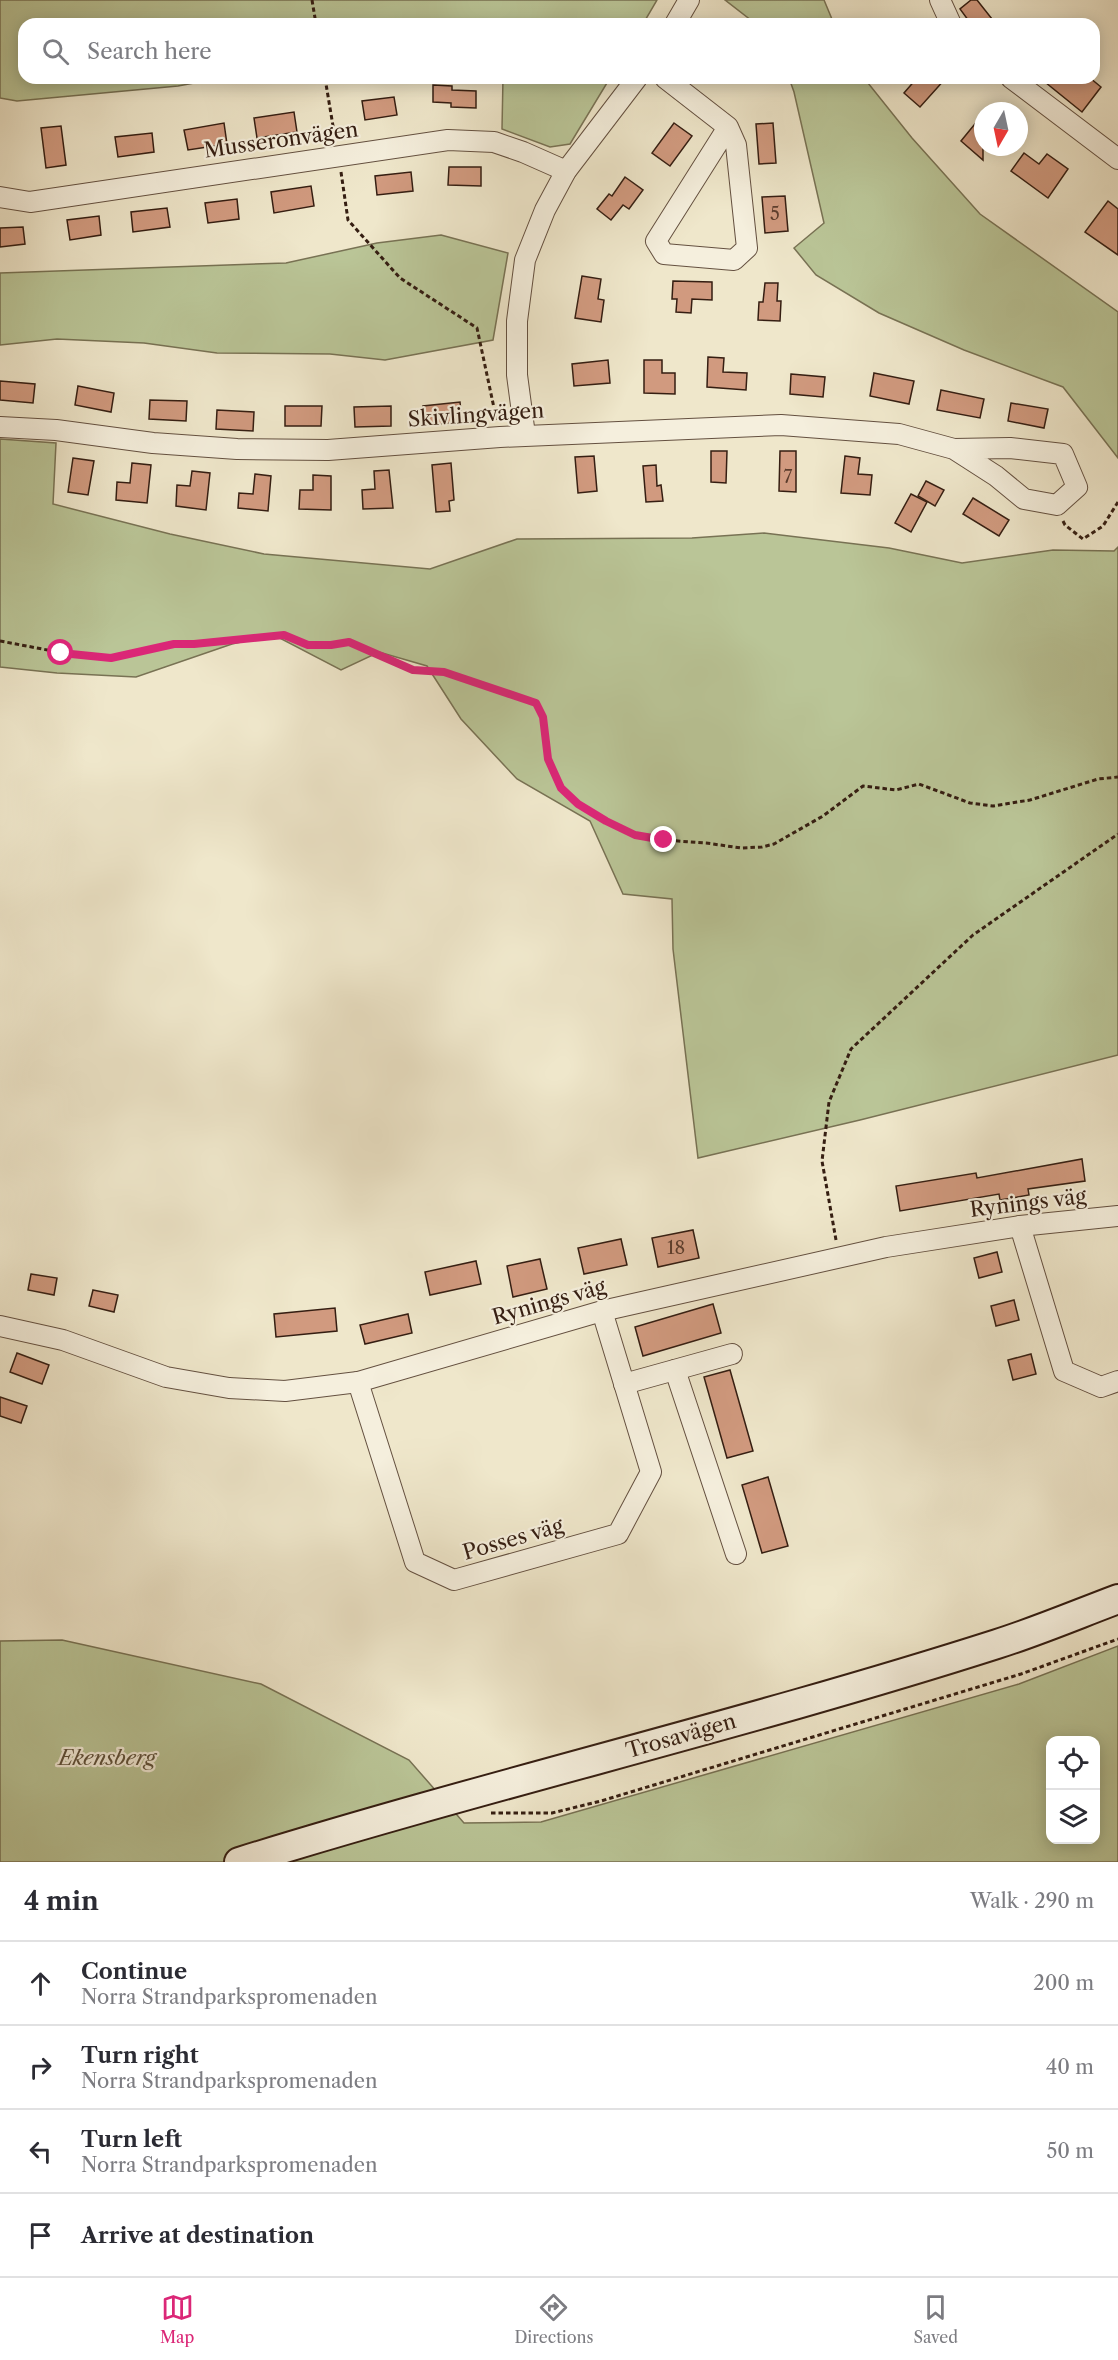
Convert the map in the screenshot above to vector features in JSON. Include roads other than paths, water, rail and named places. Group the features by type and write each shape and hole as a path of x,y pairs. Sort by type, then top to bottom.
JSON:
{"main road":[{"name":"Trosavägen","path":"239,1862 353,1827 697,1732 999,1644 1118,1599"}],"street":[{"path":"678,18 689,0"},
{"path":"940,0 948,18"},
{"path":"525,435 517,364 517,321 525,260 545,210 566,171 632,84"},
{"path":"673,84 728,127 736,145 747,248 734,260 664,254 656,241 728,127"},
{"path":"1019,84 1118,159"},
{"name":"Musseronvägen","path":"0,197 30,202 448,140 494,142 566,171"},
{"name":"Skivlingvägen","path":"0,427 56,430 153,443 237,449 328,450 525,435 781,425 899,434 954,449 1010,448 1064,454 1077,487 1057,505 1024,499 996,476 954,449"},
{"name":"Rynings väg","path":"0,1326 63,1340 166,1377 229,1388 285,1390 358,1382 602,1311 886,1247 1020,1227 1118,1216"},
{"path":"1020,1227 1064,1371 1101,1387 1118,1381"},
{"name":"Posses väg","path":"358,1382 415,1562 454,1580 618,1534 651,1472 602,1311"},
{"path":"624,1384 732,1354"},
{"path":"675,1370 736,1554"}],"park label":[{"name":"Ekensberg","path":"107,1758"}]}
